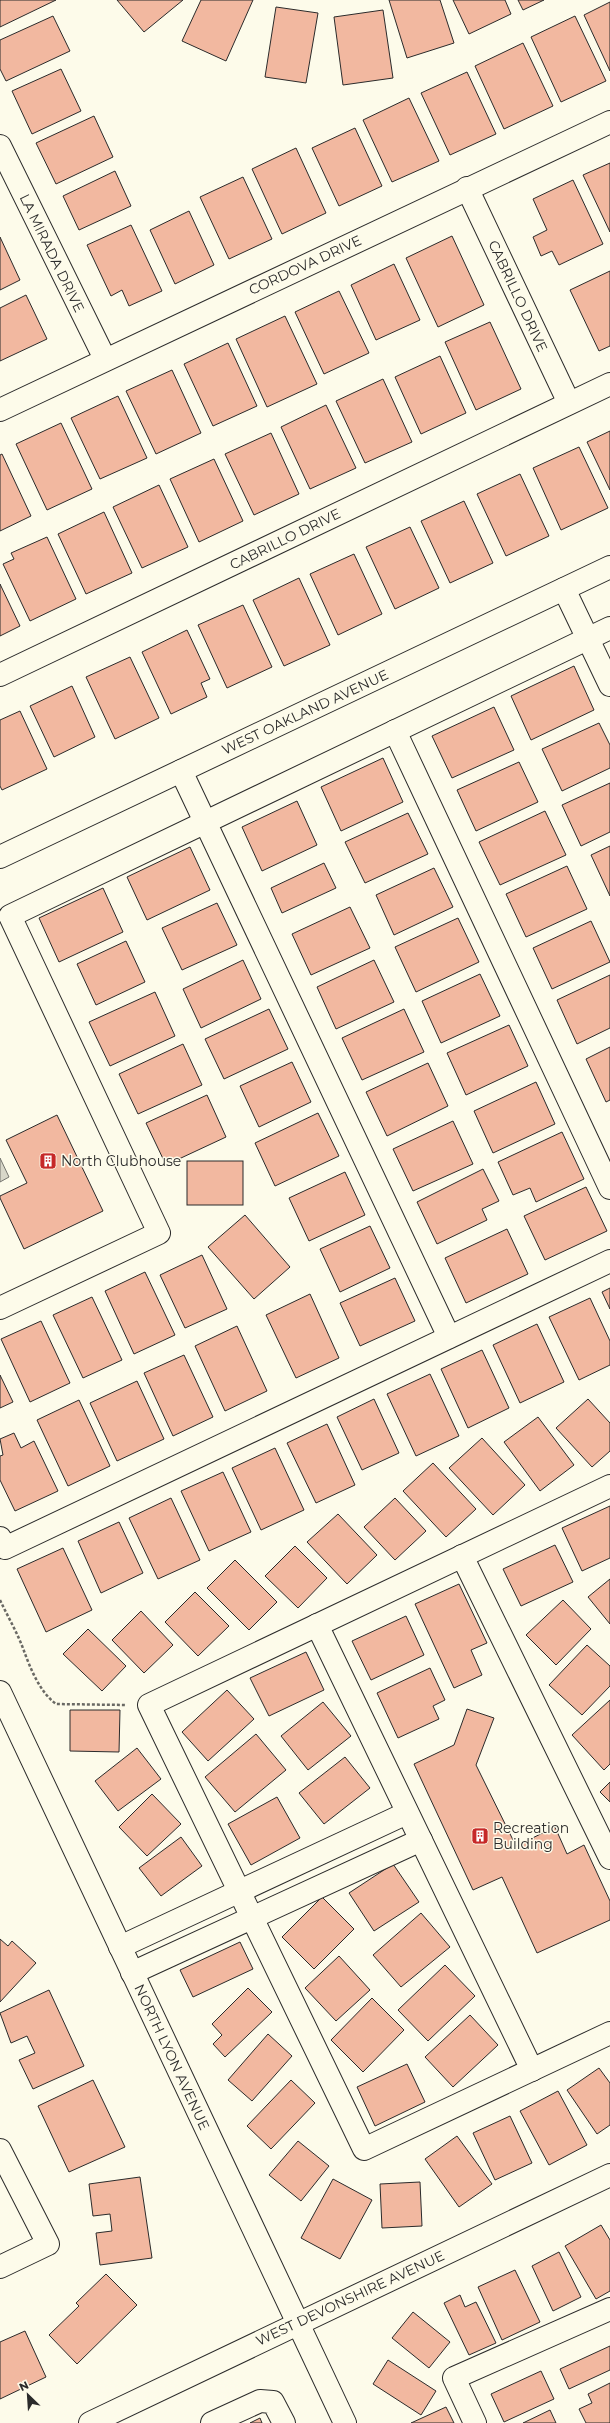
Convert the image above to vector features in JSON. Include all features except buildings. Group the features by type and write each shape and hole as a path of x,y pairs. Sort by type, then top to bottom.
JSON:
{"street":[{"name":"CORDOVA DRIVE","path":"0,410 467,188 610,122"},
{"name":"LA MIRADA DRIVE","path":"0,146 105,359"},
{"name":"CABRILLO DRIVE","path":"467,188 569,403"},
{"name":"CABRILLO DRIVE","path":"0,675 610,384"},
{"name":"WEST OAKLAND AVENUE","path":"0,857 610,568"},
{"path":"564,589 610,685"},
{"path":"0,1308 159,1233 10,916 610,628"},
{"path":"395,731 610,1188"},
{"path":"181,771 204,823 449,1337"},
{"path":"0,1538 5,1548 610,1261"},
{"path":"610,1486 149,1705 364,2149 610,2033"},
{"path":"462,1556 610,1858"},
{"path":"317,1625 532,2070"},
{"name":"NORTH LYON AVENUE","path":"0,1692 344,2423"},
{"path":"120,1947 238,1890 407,1813"},
{"path":"132,1973 420,1840"},
{"path":"0,2150 48,2244 0,2267"},
{"name":"WEST DEVONSHIRE AVENUE","path":"90,2423 610,2175"},
{"path":"475,2423 454,2378 610,2309"},
{"path":"212,2423 262,2400 273,2402 284,2423"}],"path":[{"path":"0,1600 24,1651 27,1664 50,1700 56,1704 149,1705"}],"shaded area":[{"path":"0,1158 9,1177 0,1182"}],"place":[{"name":"North Clubhouse","path":"48,1161"},
{"name":"Recreation Building","path":"480,1836"}]}
